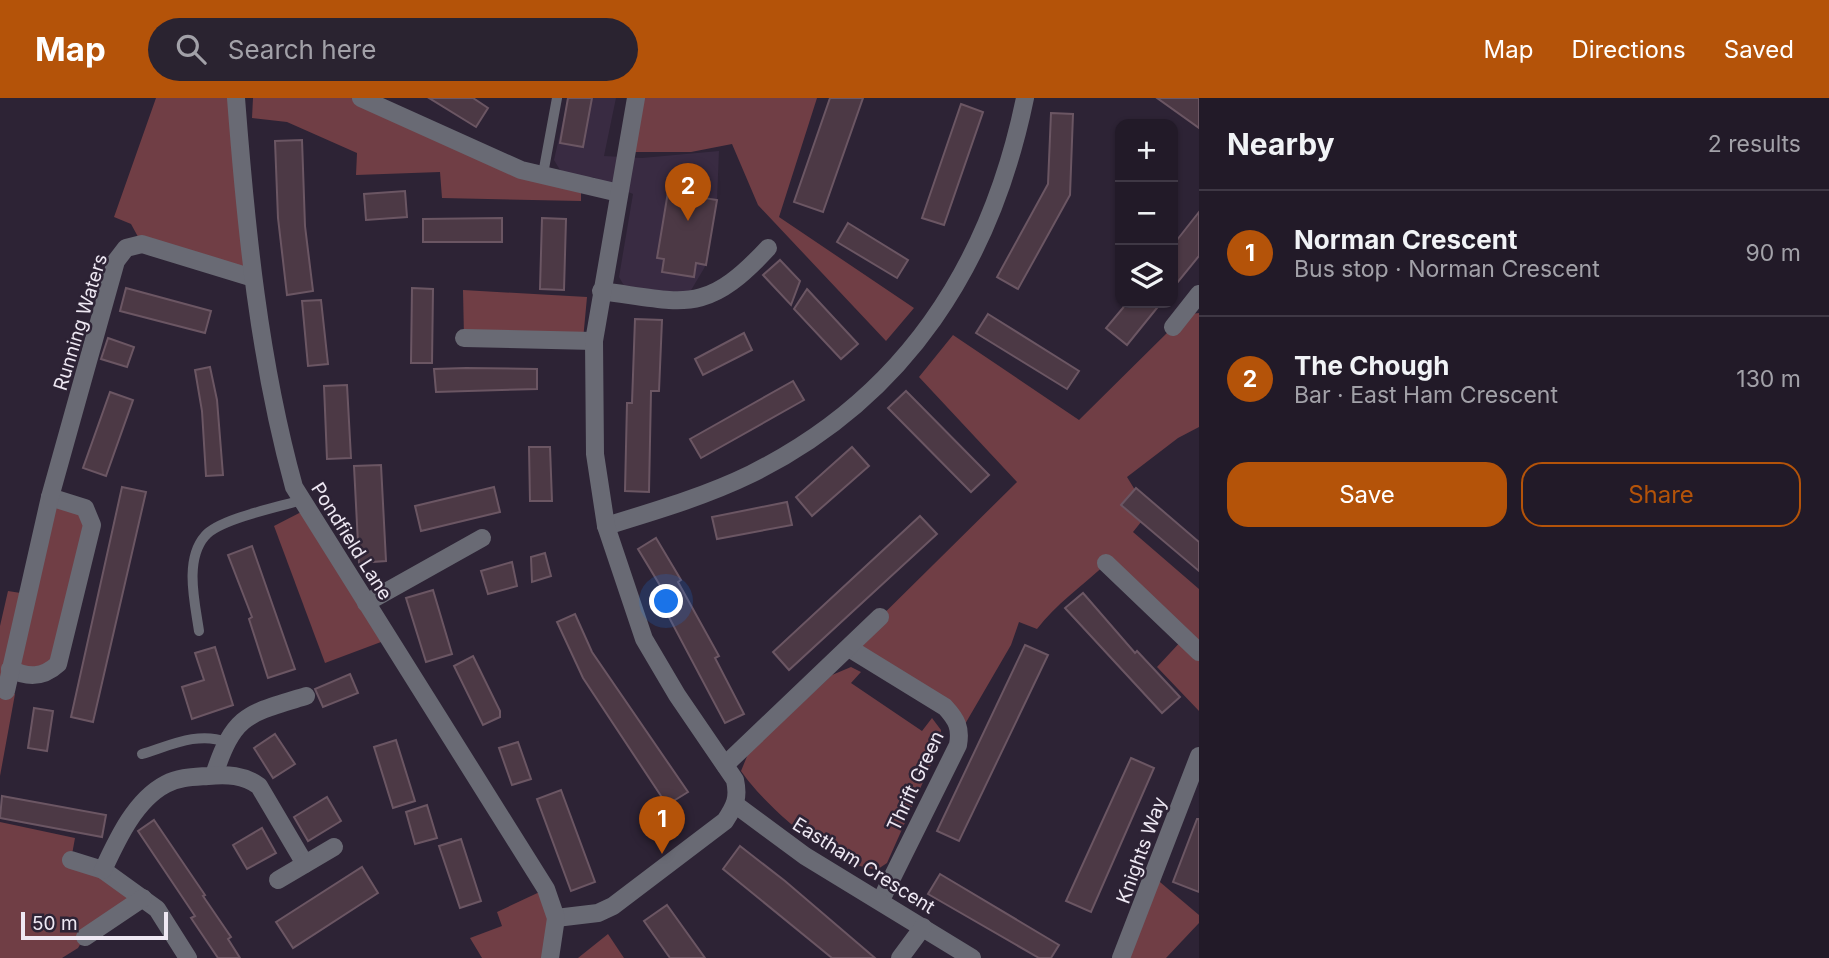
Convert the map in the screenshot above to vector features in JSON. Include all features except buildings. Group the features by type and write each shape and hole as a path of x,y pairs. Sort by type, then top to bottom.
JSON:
{"street":[{"name":"Pondfield Lane","path":"236,98 253,278 284,452 294,487 546,889 556,918 550,958"},
{"path":"361,98 521,170 543,174 581,187 619,193"},
{"path":"556,918 598,913 613,906 725,821 736,805 738,794 735,780 677,695 644,639 607,526 595,454 594,341 636,98"},
{"path":"607,526 666,508 751,474 808,439 862,398 903,359 934,322 988,222 1004,184 1025,98"},
{"name":"Running Waters","path":"6,691 50,497 116,261 133,239 253,278"},
{"path":"601,291 692,300 716,294 739,279 768,248"},
{"path":"1173,327 1199,295"},
{"path":"464,338 594,341"},
{"path":"10,669 23,675 39,676 58,664 92,525 85,508 50,497"},
{"path":"366,603 482,538"},
{"path":"1106,563 1199,652"},
{"path":"725,765 880,617"},
{"name":"Thrift Green","path":"849,648 945,707 957,720 961,731 958,745 881,900"},
{"path":"214,775 226,742 238,722 258,710 306,696"},
{"name":"Knights Way","path":"1121,958 1199,756"},
{"path":"103,870 130,820 150,795 166,784 214,775 247,777 259,786 305,864"},
{"name":"Eastham Crescent","path":"736,805 804,856 881,900 972,958"},
{"path":"278,880 334,847"},
{"path":"71,860 103,870 157,908 188,958"},
{"path":"85,936 143,898"},
{"path":"900,958 923,928"}],"lane":[{"path":"543,174 557,98"},
{"path":"199,631 192,584 195,560 204,536 216,527 302,500"},
{"path":"142,754 190,739 212,737 226,742"}],"shaded area":[{"path":"156,98 236,98 253,278 142,244 131,224 114,217"},
{"path":"253,98 361,98 581,187 581,201 442,198 440,172 356,175 357,153 287,122 252,118"},
{"path":"568,98 616,98 604,156 642,158 719,151 717,200 706,265 690,292 626,289 619,277 633,194 593,177 577,178 560,170 554,160"},
{"path":"636,98 817,98 779,217 914,308 886,341 758,205 732,144 691,152 625,152"},
{"path":"463,290 587,297 583,340 464,338"},
{"path":"1199,313 1199,427 1178,438 1127,477 1135,490 1121,505 1141,522 1133,532 1199,589 1199,711 1157,667 1184,638 1106,564 1061,603 1037,629 1019,622 1011,645 961,731 948,710 849,648 1017,482 919,377 953,335 1079,420 1173,327 1190,314"},
{"path":"50,497 72,501 92,525 58,664 23,675 6,691 15,694 0,776 0,626 8,591 27,594"},
{"path":"307,509 389,639 325,663 274,526"},
{"path":"851,667 861,672 851,683 922,731 932,718 941,730 940,744 887,863 878,869 842,859 802,833 766,801 741,771 748,754 832,675"},
{"path":"0,822 75,838 71,860 143,898 85,936 78,948 62,958 0,958"},
{"path":"1154,877 1199,915 1199,923 1166,958 1121,958"},
{"path":"546,889 550,958 482,958 470,938 502,926 497,912"},
{"path":"608,934 624,958 578,958"}],"place":[{"name":"The Chough","path":"688,221"},
{"name":"Norman Crescent","path":"662,854"}]}
